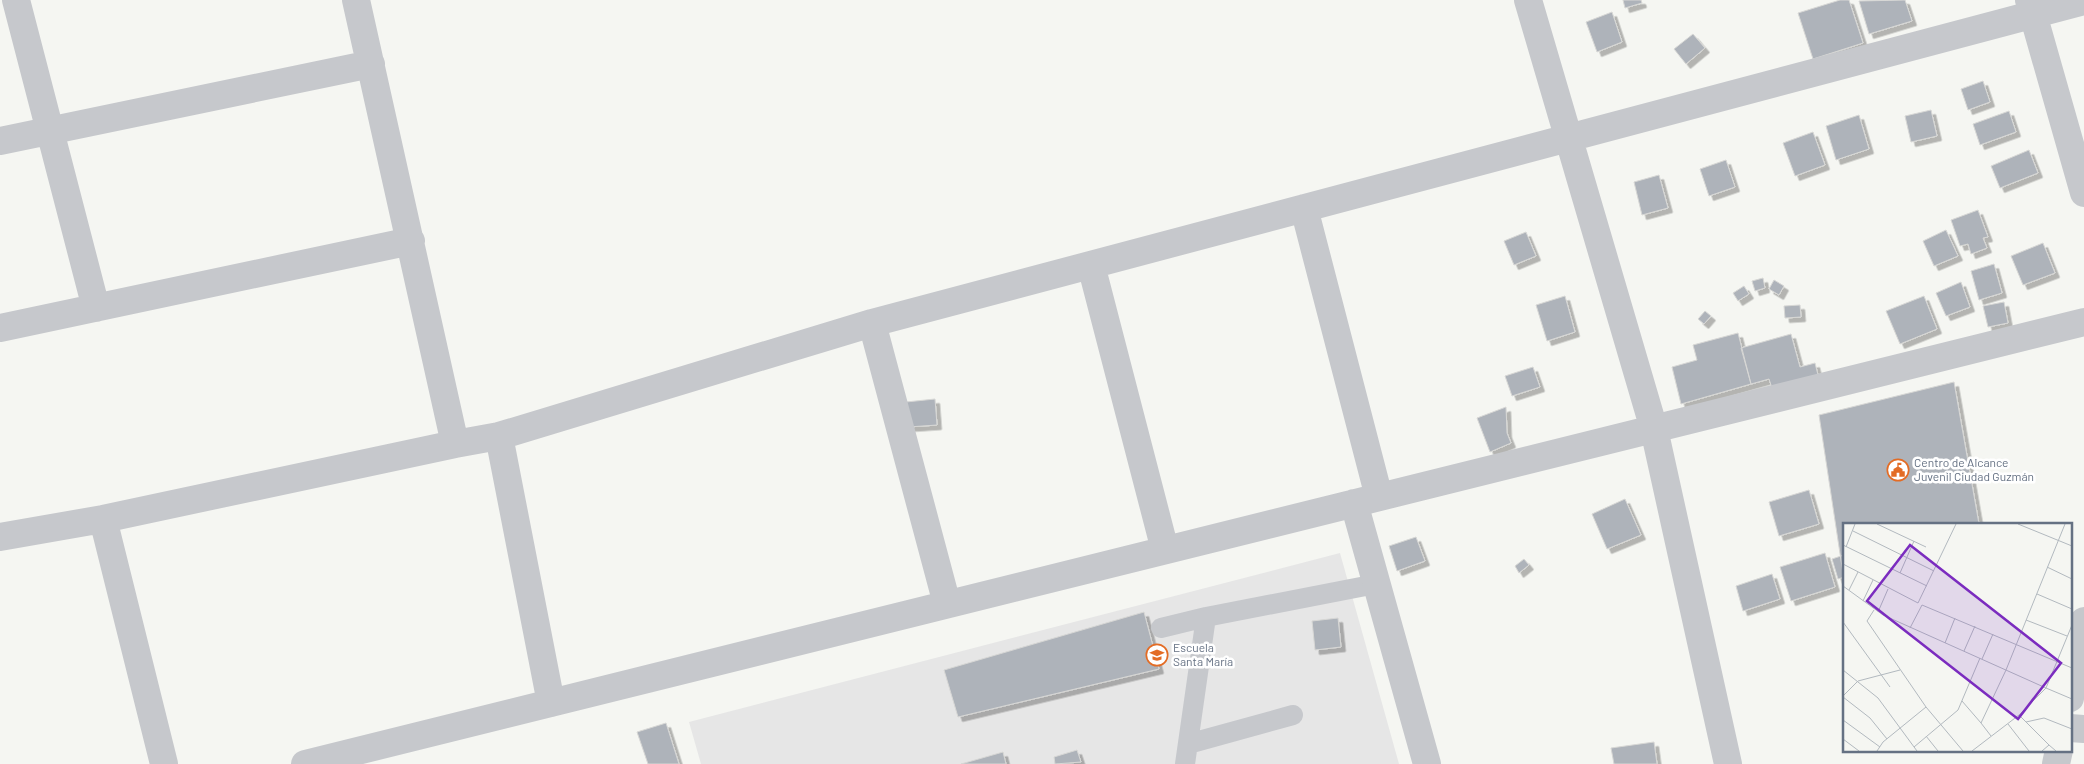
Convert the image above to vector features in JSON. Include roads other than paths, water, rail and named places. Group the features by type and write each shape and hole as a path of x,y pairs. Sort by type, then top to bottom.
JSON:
{"street":[{"path":"16,0 96,308"},
{"path":"356,0 455,444"},
{"path":"1528,0 1654,429 1728,764"},
{"path":"0,536 103,519 498,436 872,323 1569,138 2031,7 2084,1"},
{"path":"2031,7 2084,193"},
{"path":"0,141 371,64"},
{"path":"1304,208 1366,500 1376,584 1427,764"},
{"path":"0,328 411,241"},
{"path":"1092,265 1165,550"},
{"path":"305,764 2084,322"},
{"path":"872,323 947,604"},
{"path":"498,436 551,703"},
{"path":"103,519 164,764"},
{"path":"2072,687 2084,621"}],"lane":[{"path":"1161,628 1206,617 1376,584"},
{"path":"1206,617 1187,754 1293,715"}],"place":[{"name":"Centro de Alcance Juvenil Ciudad Guzmán","path":"1898,470"},
{"name":"Escuela Santa María","path":"1157,655"}]}
